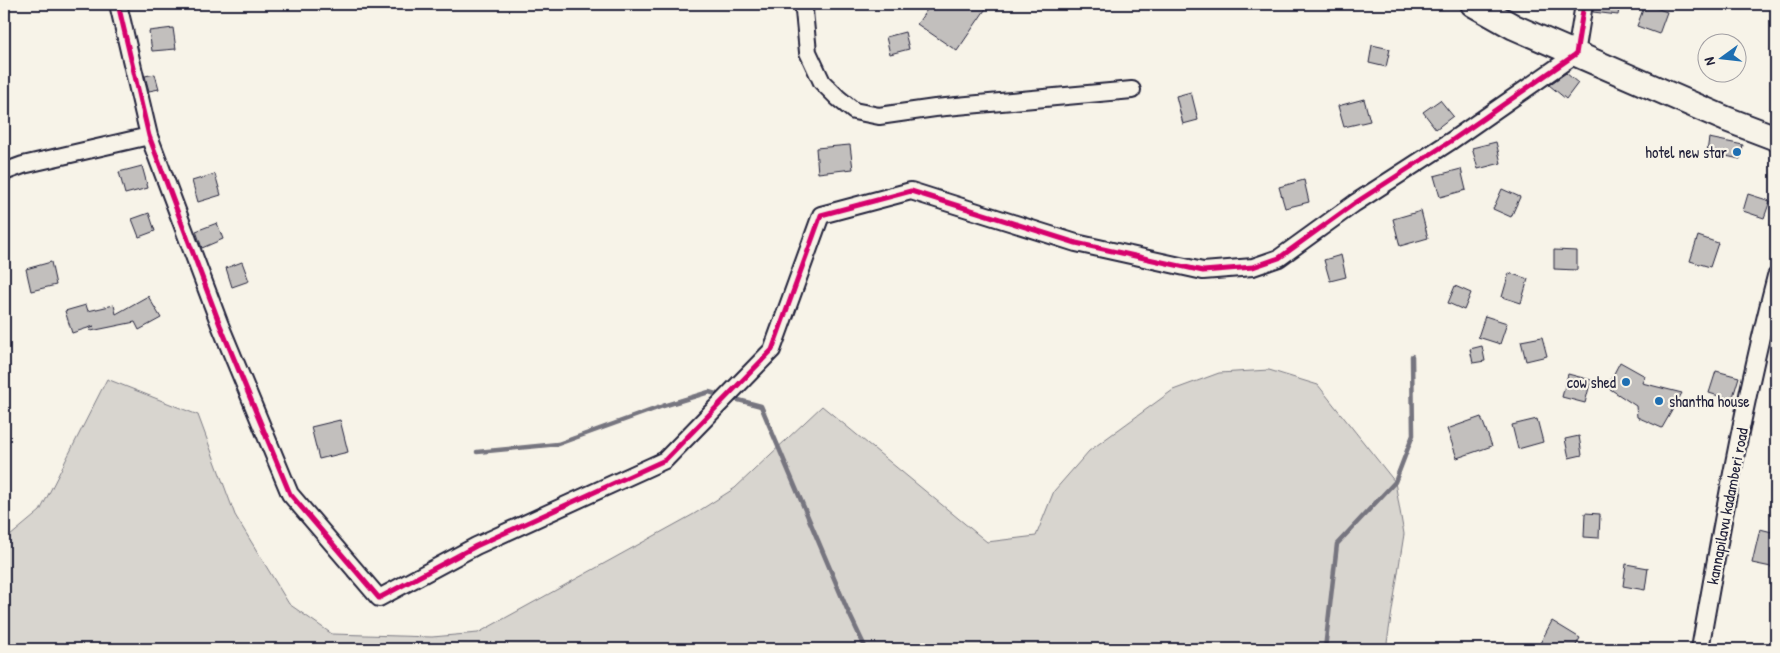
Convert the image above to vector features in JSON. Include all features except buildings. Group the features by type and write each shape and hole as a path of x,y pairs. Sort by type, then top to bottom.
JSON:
{"main road":[{"path":"1474,4 1514,27 1726,119 1776,138"}],"street":[{"path":"118,4 149,136 220,325 290,494 379,598 476,546 665,460 772,350 821,215 911,191 1076,243 1203,271 1253,267 1279,258 1355,203 1451,141 1576,54 1584,4"},
{"path":"806,4 804,11 808,52 822,82 838,98 854,110 879,116 935,108 1132,90"},
{"path":"4,172 23,164 149,136"},
{"name":"kannapilavu kadamberi road","path":"1700,649 1728,491 1762,330 1776,276"}],"shaded area":[{"path":"1269,370 1318,385 1395,482 1404,534 1386,649 4,649 4,541 40,511 107,379 198,415 235,515 289,604 332,634 432,637 478,633 694,514 735,488 822,406 987,542 1036,536 1054,491 1089,451 1173,390 1219,373"}],"waterway":[{"path":"1325,649 1337,544 1395,482 1413,435 1412,356"},
{"path":"477,452 558,444 663,406 709,392 723,396"},
{"path":"731,398 761,406 847,609 866,649"}],"cycle path":[{"path":"118,4 149,136 220,325 290,494 379,598 476,546 665,460 772,350 821,215 911,191 1076,243 1203,271 1253,267 1279,258 1355,203 1451,141 1576,54 1584,4"}],"place":[{"name":"hotel new star","path":"1737,152"},
{"name":"cow shed","path":"1626,382"},
{"name":"shantha house","path":"1659,401"}]}
